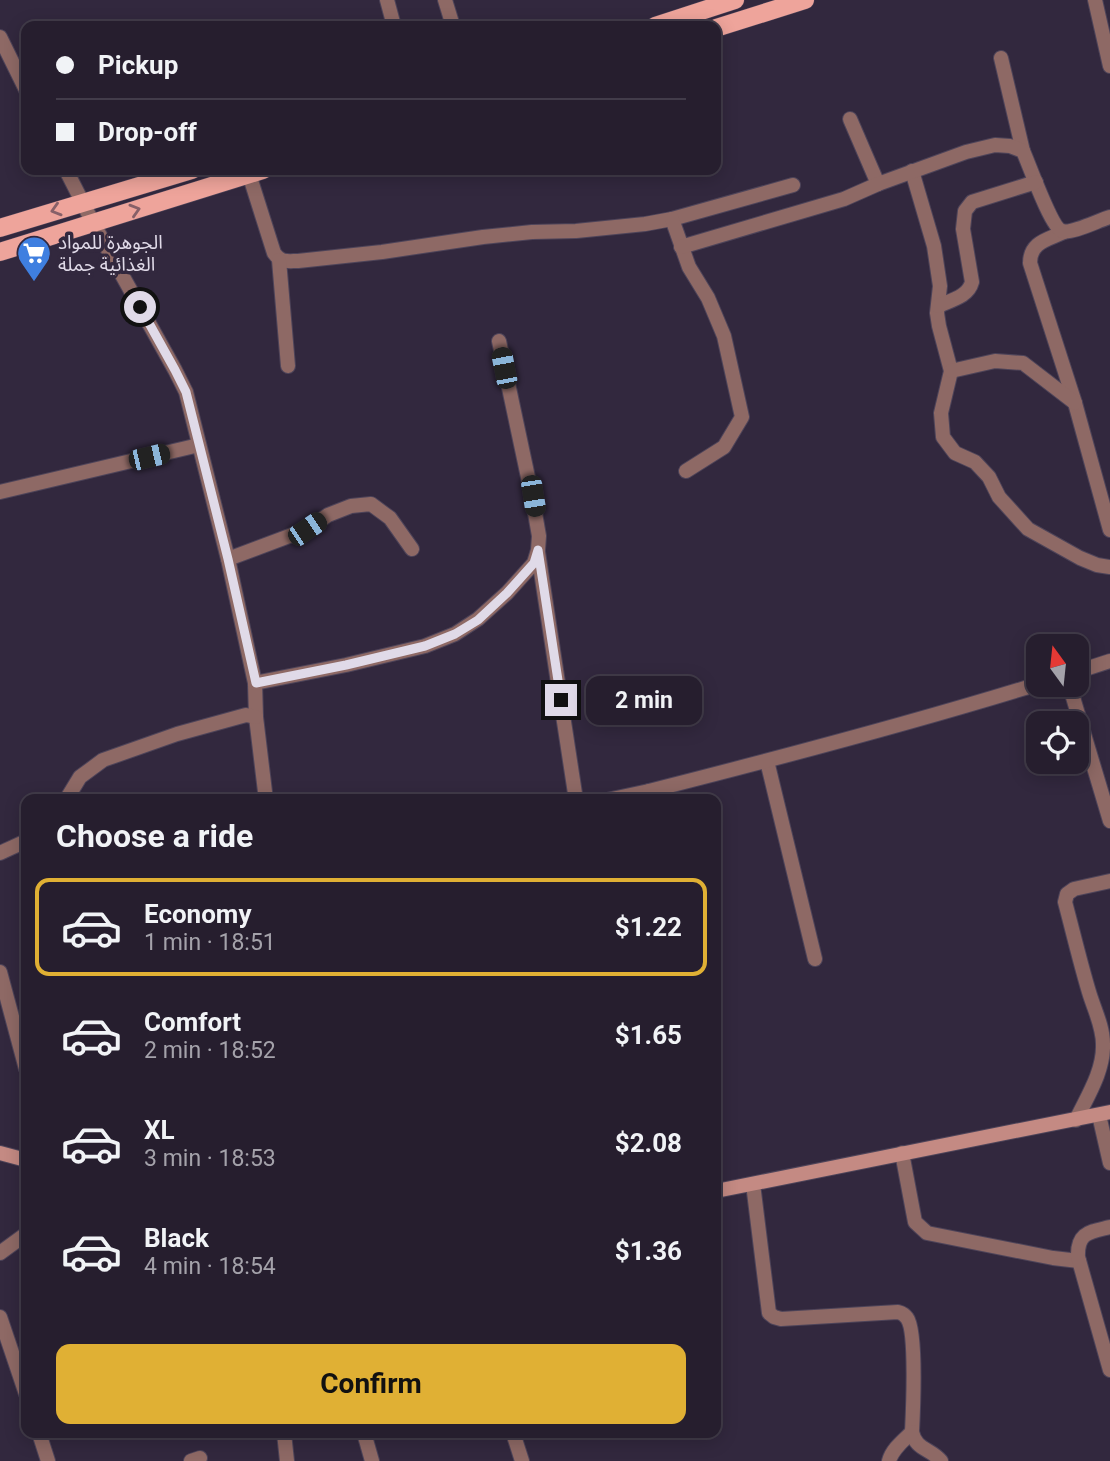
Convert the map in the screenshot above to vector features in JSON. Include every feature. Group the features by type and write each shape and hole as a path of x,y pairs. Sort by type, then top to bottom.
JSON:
{"main road":[{"path":"670,21 735,0"},
{"path":"721,25 756,7 805,0"},
{"path":"0,228 165,175"},
{"path":"0,252 246,175"}],"street":[{"path":"387,0 393,21"},
{"path":"445,0 451,21"},
{"path":"1095,0 1110,66"},
{"path":"0,37 21,80"},
{"path":"1001,58 1023,151 1046,207 1057,228 1064,232"},
{"path":"850,119 878,184"},
{"path":"681,247 844,199 966,152 995,145 1010,146 1023,151"},
{"path":"912,171 934,246 940,286 939,326 951,371 941,413 943,437 955,453 975,462 989,477 999,497 1028,529 1080,558 1110,567"},
{"path":"68,175 186,392 256,683 256,718 266,794"},
{"path":"257,175 274,254 279,260 288,366"},
{"path":"938,306 966,293 972,282 963,229 965,211 972,202 1036,182"},
{"path":"279,260 298,261 483,237 609,229 645,224 793,185"},
{"path":"1110,216 1064,232 1034,247 1030,253 1030,263 1075,403 1110,530"},
{"path":"672,219 689,267 708,299 724,336 742,417 724,447 686,471"},
{"path":"499,341 533,496 539,536 538,550 575,794"},
{"path":"951,371 995,361 1023,363 1075,403"},
{"path":"0,492 199,445"},
{"path":"228,559 307,529 328,515 351,506 371,504 390,518 412,549"},
{"path":"256,683 425,646 455,634 478,620 507,593 534,563 538,550"},
{"path":"1089,668 1110,662"},
{"path":"652,794 1026,688"},
{"path":"1073,697 1110,821"},
{"path":"70,794 80,777 103,760 177,734 246,715 256,718"},
{"path":"766,761 815,959"},
{"path":"0,853 21,843"},
{"path":"1076,1120 1100,1066 1103,1045 1100,1024 1065,902 1067,894 1074,889 1110,881"},
{"path":"0,972 21,1050"},
{"path":"721,1190 1105,1114 1110,1163"},
{"path":"0,1153 21,1159"},
{"path":"902,1153 915,1222 927,1233 1079,1261"},
{"path":"753,1184 769,1313 781,1319 898,1312 907,1316 914,1378 912,1432 919,1447 934,1454 941,1461"},
{"path":"1110,1227 1087,1233 1081,1238 1078,1247 1079,1261 1110,1370"},
{"path":"0,1253 21,1238"},
{"path":"0,1317 21,1379"},
{"path":"889,1461 895,1448 912,1432"},
{"path":"41,1438 48,1461"},
{"path":"285,1438 287,1461"},
{"path":"365,1438 372,1461"},
{"path":"515,1438 522,1461"}],"place":[{"name":"الجوهرة للمواد الغذائية جملة","path":"34,283"}],"route":[{"path":"140,307 186,392 256,683 425,646 455,634 478,620 507,593 534,563 538,550 561,700"}]}
